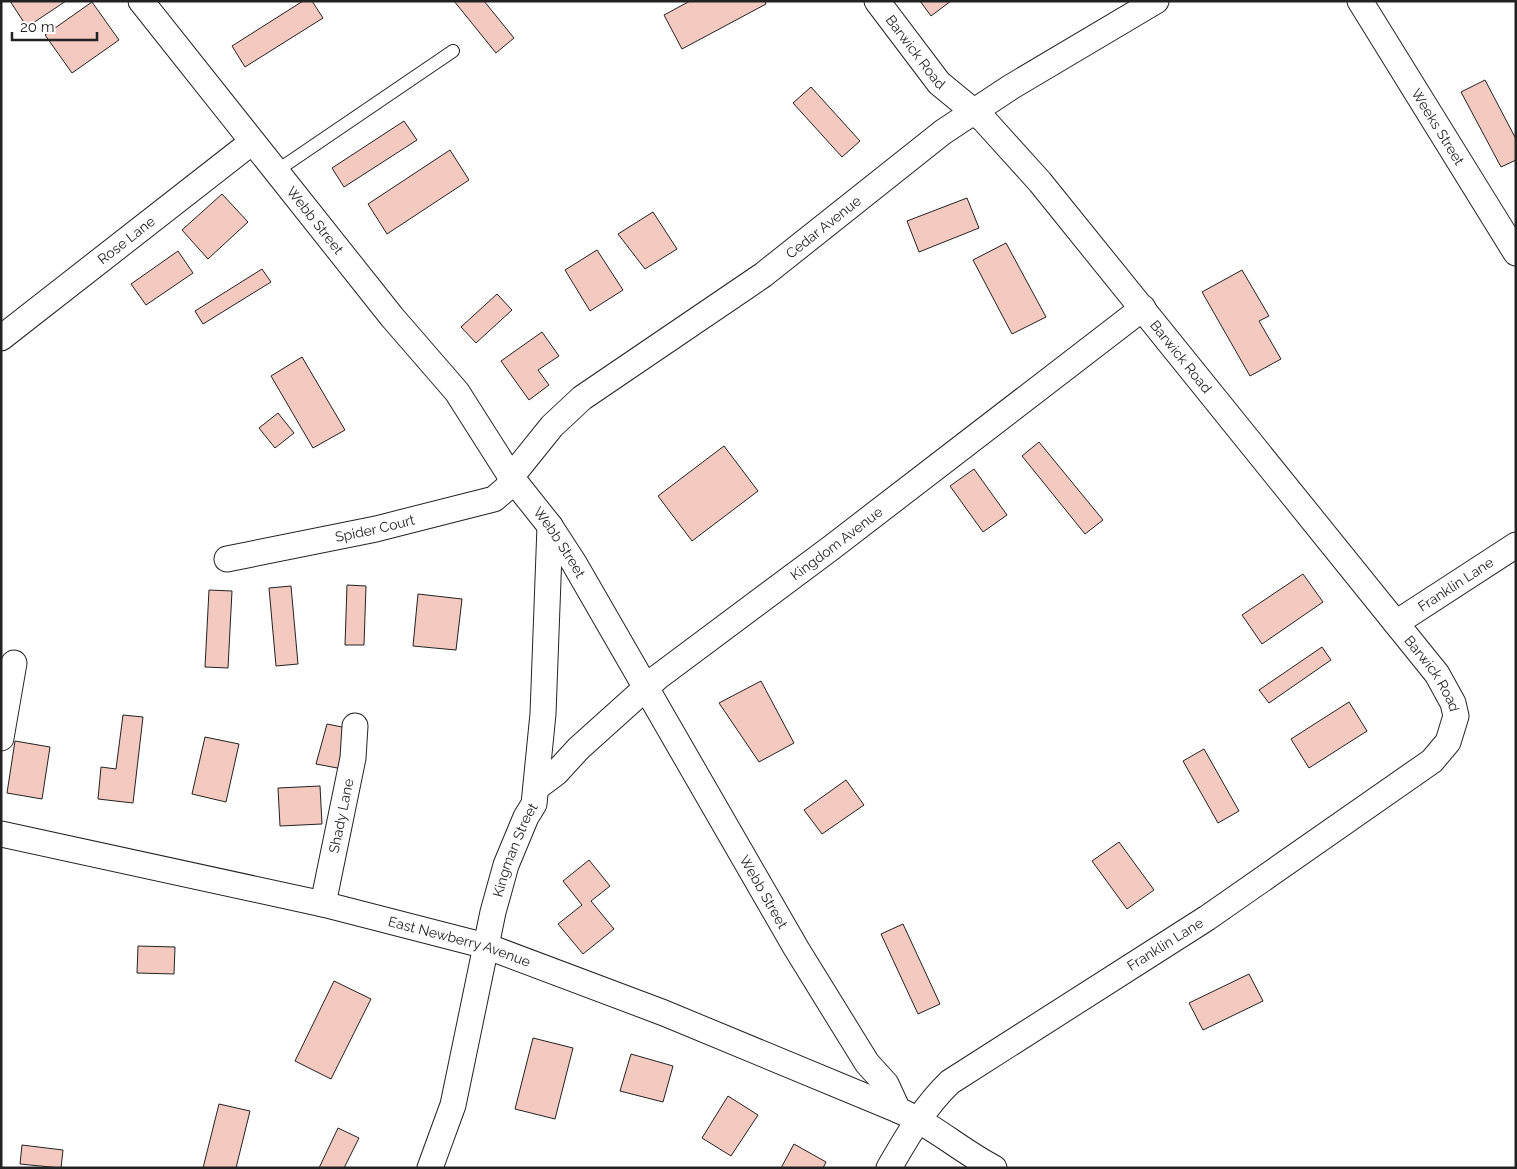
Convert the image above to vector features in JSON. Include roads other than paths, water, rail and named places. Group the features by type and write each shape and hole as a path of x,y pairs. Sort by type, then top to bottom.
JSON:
{"street":[{"name":"Webb Street","path":"141,1 392,317 457,392 511,477 550,526 574,563 796,948 867,1063 886,1084 908,1115"},
{"name":"Barwick Road","path":"877,1 939,83 1005,141 1034,175 1396,623 1436,674 1452,703 1456,716 1453,730"},
{"name":"Cedar Avenue","path":"511,477 552,426 582,398 763,275 943,132 1011,87 1156,1"},
{"name":"Weeks Street","path":"1360,1 1516,253"},
{"name":"Rose Lane","path":"1,338 252,142"},
{"name":"Kingdom Avenue","path":"536,788 556,773 580,748 646,688 1142,308"},
{"name":"Spider Court","path":"226,559 376,529 472,506 494,499 508,487 511,477"},
{"name":"Kingman Street","path":"430,1168 453,1105 486,946 506,865 534,804 544,714 550,526"},
{"name":"Franklin Lane","path":"1396,623 1516,545"},
{"path":"1,738 14,663"},
{"name":"Shady Lane","path":"323,904 354,758 355,726"},
{"name":"Franklin Lane","path":"889,1168 908,1115 936,1096 950,1082 1207,918 1383,797 1432,761 1448,742 1453,730"},
{"name":"East Newberry Avenue","path":"1,834 323,904 486,946 664,1013 908,1115 994,1168"}],"lane":[{"path":"276,172 453,50"}]}
